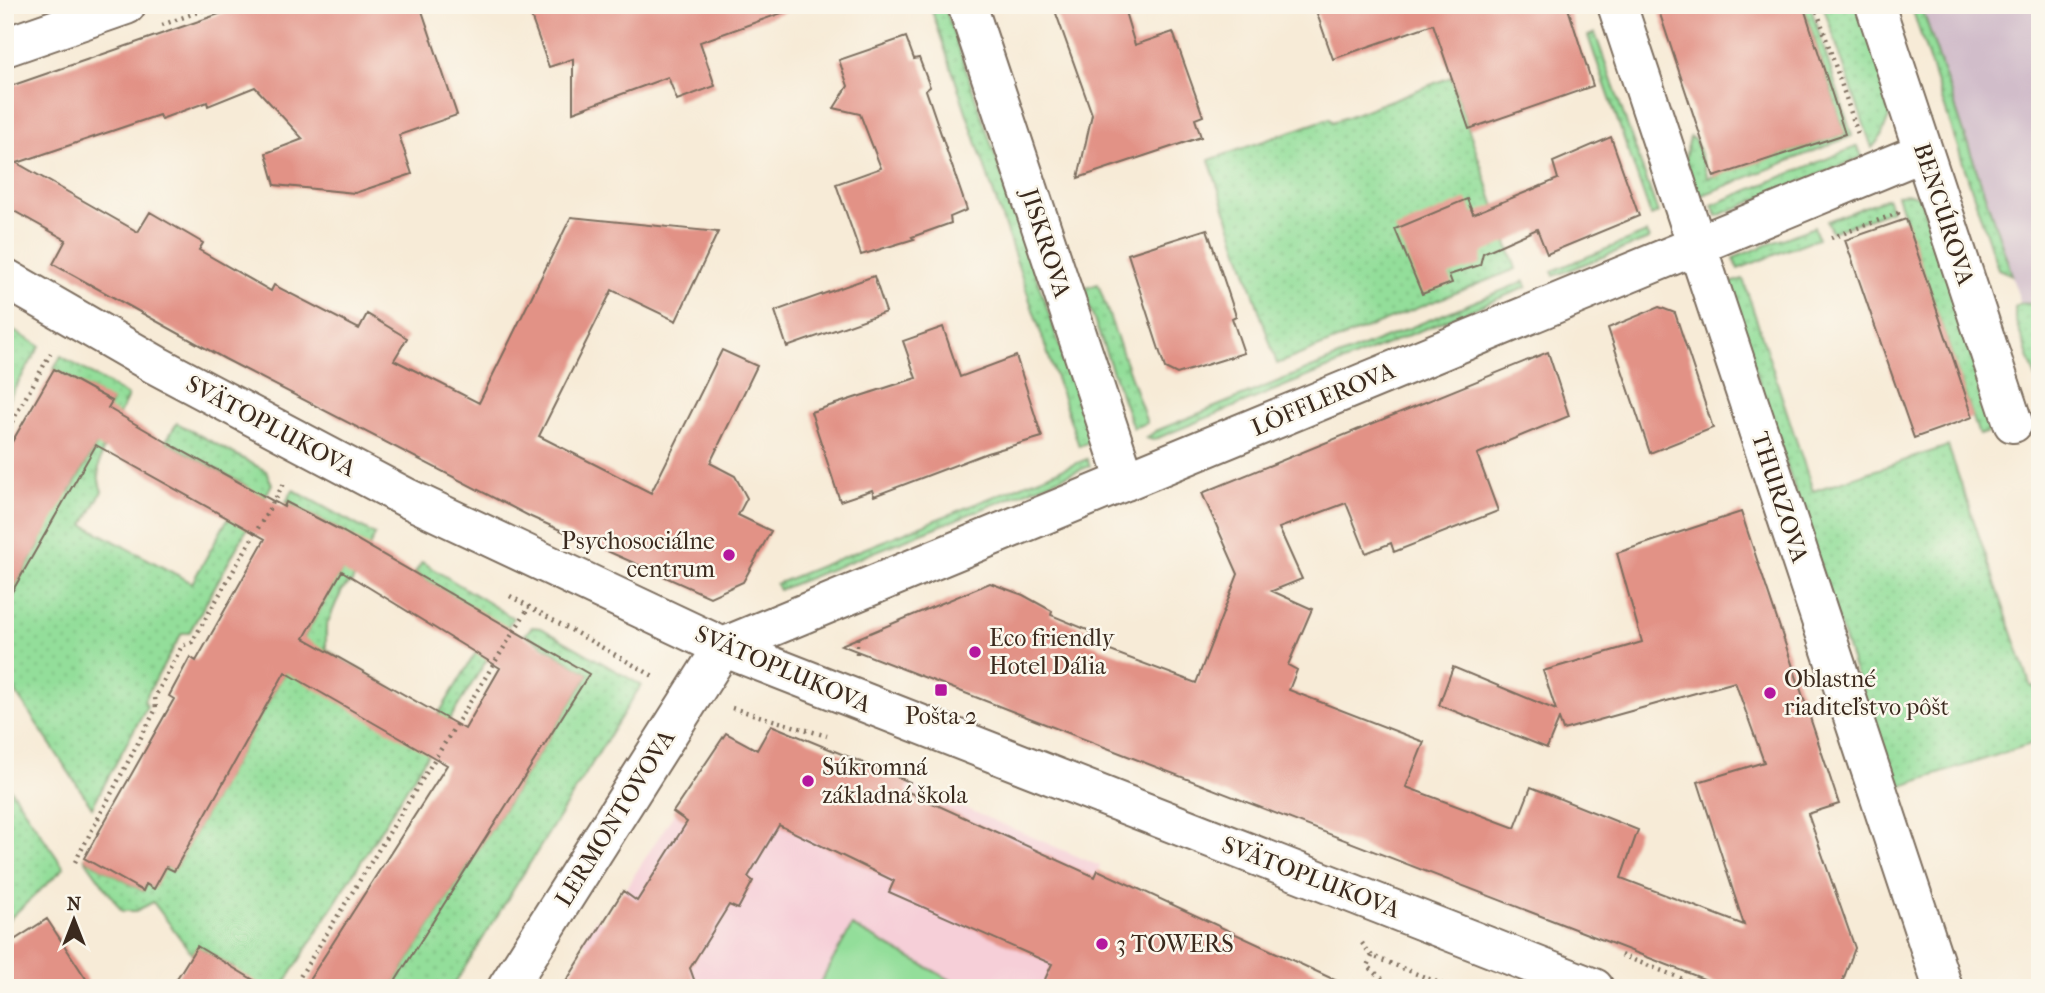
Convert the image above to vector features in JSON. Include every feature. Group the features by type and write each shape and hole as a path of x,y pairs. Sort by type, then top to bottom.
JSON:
{"street":[{"path":"5,47 126,5"},
{"name":"JISKROVA","path":"967,5 1126,481"},
{"name":"THURZOVA","path":"1617,5 1943,988"},
{"name":"BENCÚROVA","path":"1875,5 2013,424"},
{"name":"LÖFFLEROVA","path":"723,648 1923,152"},
{"name":"SVÄTOPLUKOVA","path":"5,278 156,365 407,498 723,648 1594,988"},
{"name":"LERMONTOVOVA","path":"507,988 723,648"}],"path":[{"path":"1815,5 1860,139 1882,169"},
{"path":"5,435 57,341"},
{"path":"75,862 156,709 155,697 181,646 192,642 290,473"},
{"path":"293,988 529,607"},
{"path":"2037,749 2040,757"},
{"path":"1354,934 1372,956 1452,988"},
{"path":"1372,956 1368,966 1392,988"}],"shaded area":[{"path":"1921,5 2040,5 2040,357 2016,289"},
{"path":"771,725 1100,866 1041,988 562,988 588,945 582,941 596,919 604,922 726,733 757,749"}],"green space":[{"path":"930,5 944,5 1092,441 1079,446"},
{"path":"1803,5 1810,5 1852,136 1698,197 1685,158 1690,137 1695,140 1708,178 1845,134"},
{"path":"1823,5 1863,5 1892,109 1881,137 1872,148"},
{"path":"1911,5 1921,5 2012,275 1998,269"},
{"path":"1595,33 1658,213 1651,216 1588,36"},
{"path":"1451,77 1516,269 1277,364 1209,160 1330,118 1332,122 1347,117"},
{"path":"1858,146 1862,157 1717,216 1712,205"},
{"path":"1910,194 1919,197 2004,427 1979,435 1897,195"},
{"path":"1887,198 1892,210 1832,232 1827,221"},
{"path":"1814,227 1818,238 1738,269 1733,258"},
{"path":"1646,233 1649,239 1554,276 1552,271"},
{"path":"1743,279 1813,491 1948,446 2031,687 2040,685 2040,741 1899,787 1891,781 1727,284"},
{"path":"1525,281 1527,287 1153,440 1146,438 1156,431"},
{"path":"1098,284 1147,423 1133,428 1083,289"},
{"path":"2021,303 2030,304 2040,310 2040,390 2015,319 2015,307"},
{"path":"5,326 40,346 5,405"},
{"path":"61,356 128,396 101,455 99,479 102,491 84,525 192,583 246,486 166,441 177,423 266,471 272,484 189,633 182,633 144,700 147,706 92,807 5,676 5,603 38,547 62,488 70,492 102,435 95,431 112,402 54,369"},
{"path":"1087,459 1090,466 779,590 776,584"},
{"path":"293,490 375,535 352,582 343,589 326,627 326,648 336,656 438,715 495,621 415,573 422,562 513,618 282,988 226,988 234,968 198,947 192,954 153,902 136,911 122,911 84,858 143,891 146,884 153,888 166,867 174,870 342,570 346,533 286,502"},
{"path":"532,627 541,628 641,685 452,988 391,988 589,674 525,634"},
{"path":"5,781 64,868 5,923"},
{"path":"852,926 954,982 951,988 817,988"}],"building":[{"path":"245,5 420,5 457,115 399,135 412,174 355,193 275,185 266,153 303,139 255,87 208,106 207,102 161,119 159,115 17,163 138,232 150,212 203,243 199,250 271,291 274,285 359,329 367,314 407,338 394,360 479,403 571,217 718,232 676,321 612,290 539,436 651,493 722,350 757,366 710,463 735,476 747,498 738,515 771,531 743,582 710,597 531,517 225,359 53,264 66,240 5,206 5,88"},
{"path":"527,5 789,5 790,10 700,42 715,86 677,100 668,77 573,112 573,59 549,67"},
{"path":"1053,5 1123,5 1135,45 1173,32 1203,116 1195,119 1201,137 1078,178 1092,114"},
{"path":"1314,5 1567,5 1593,86 1469,129 1433,24 1333,59"},
{"path":"1657,5 1803,5 1845,134 1714,177"},
{"path":"906,37 914,59 919,58 930,87 926,90 967,210 950,217 951,223 912,237 914,239 861,255 836,184 881,168 860,114 834,108 848,86 839,60"},
{"path":"1611,137 1639,216 1547,254 1537,229 1483,253 1480,265 1449,275 1452,283 1422,294 1395,229 1467,199 1473,214 1558,179 1553,162"},
{"path":"1906,219 1973,417 1914,438 1845,240"},
{"path":"1207,229 1236,316 1232,318 1244,353 1177,374 1165,368 1128,254"},
{"path":"874,276 886,312 787,347 775,311"},
{"path":"1659,307 1675,313 1713,428 1650,453 1608,328"},
{"path":"943,327 960,377 1016,356 1042,437 987,453 874,496 872,490 840,501 811,412 916,378 903,341"},
{"path":"1548,352 1569,416 1477,454 1498,511 1394,552 1391,543 1366,553 1346,503 1279,528 1302,579 1272,591 1312,609 1288,665 1297,670 1289,690 1424,742 1406,787 1515,828 1531,787 1638,830 1621,878 1744,925 1698,782 1764,762 1735,682 1563,730 1559,719 1547,748 1439,705 1453,667 1556,710 1543,671 1642,642 1617,553 1741,512 1839,804 1808,814 1855,948 1840,988 1727,988 841,645 990,583 1023,595 1052,611 1051,615 1090,631 1086,642 1196,683 1238,574 1202,493"},
{"path":"54,369 112,401 108,408 175,447 284,507 286,502 340,530 589,674 391,988 304,988 447,765 285,672 174,871 166,867 154,889 146,884 143,891 84,858 174,699 169,696 190,657 196,661 265,539 96,445 5,604 5,454","holes":["342,571 500,668 465,729 304,638"]},
{"path":"771,725 910,782 906,791 1095,877 1098,870 1352,988 1041,988 1052,964 889,892 894,881 779,825 748,877 753,881 738,909 729,905 690,968 697,988 562,988 623,891 637,901 687,822 673,812 726,733 757,750"},
{"path":"47,919 92,988 5,988 5,946"},
{"path":"197,946 267,988 171,988"}],"place":[{"name":"Psychosociálne centrum","path":"729,555"},
{"name":"Eco friendly Hotel Dália","path":"975,652"},
{"name":"Pošta 2","path":"941,690"},
{"name":"Oblastné riaditeľstvo pôšt","path":"1770,693"},
{"name":"Súkromná základná škola","path":"808,781"},
{"name":"3 TOWERS","path":"1102,944"}]}
